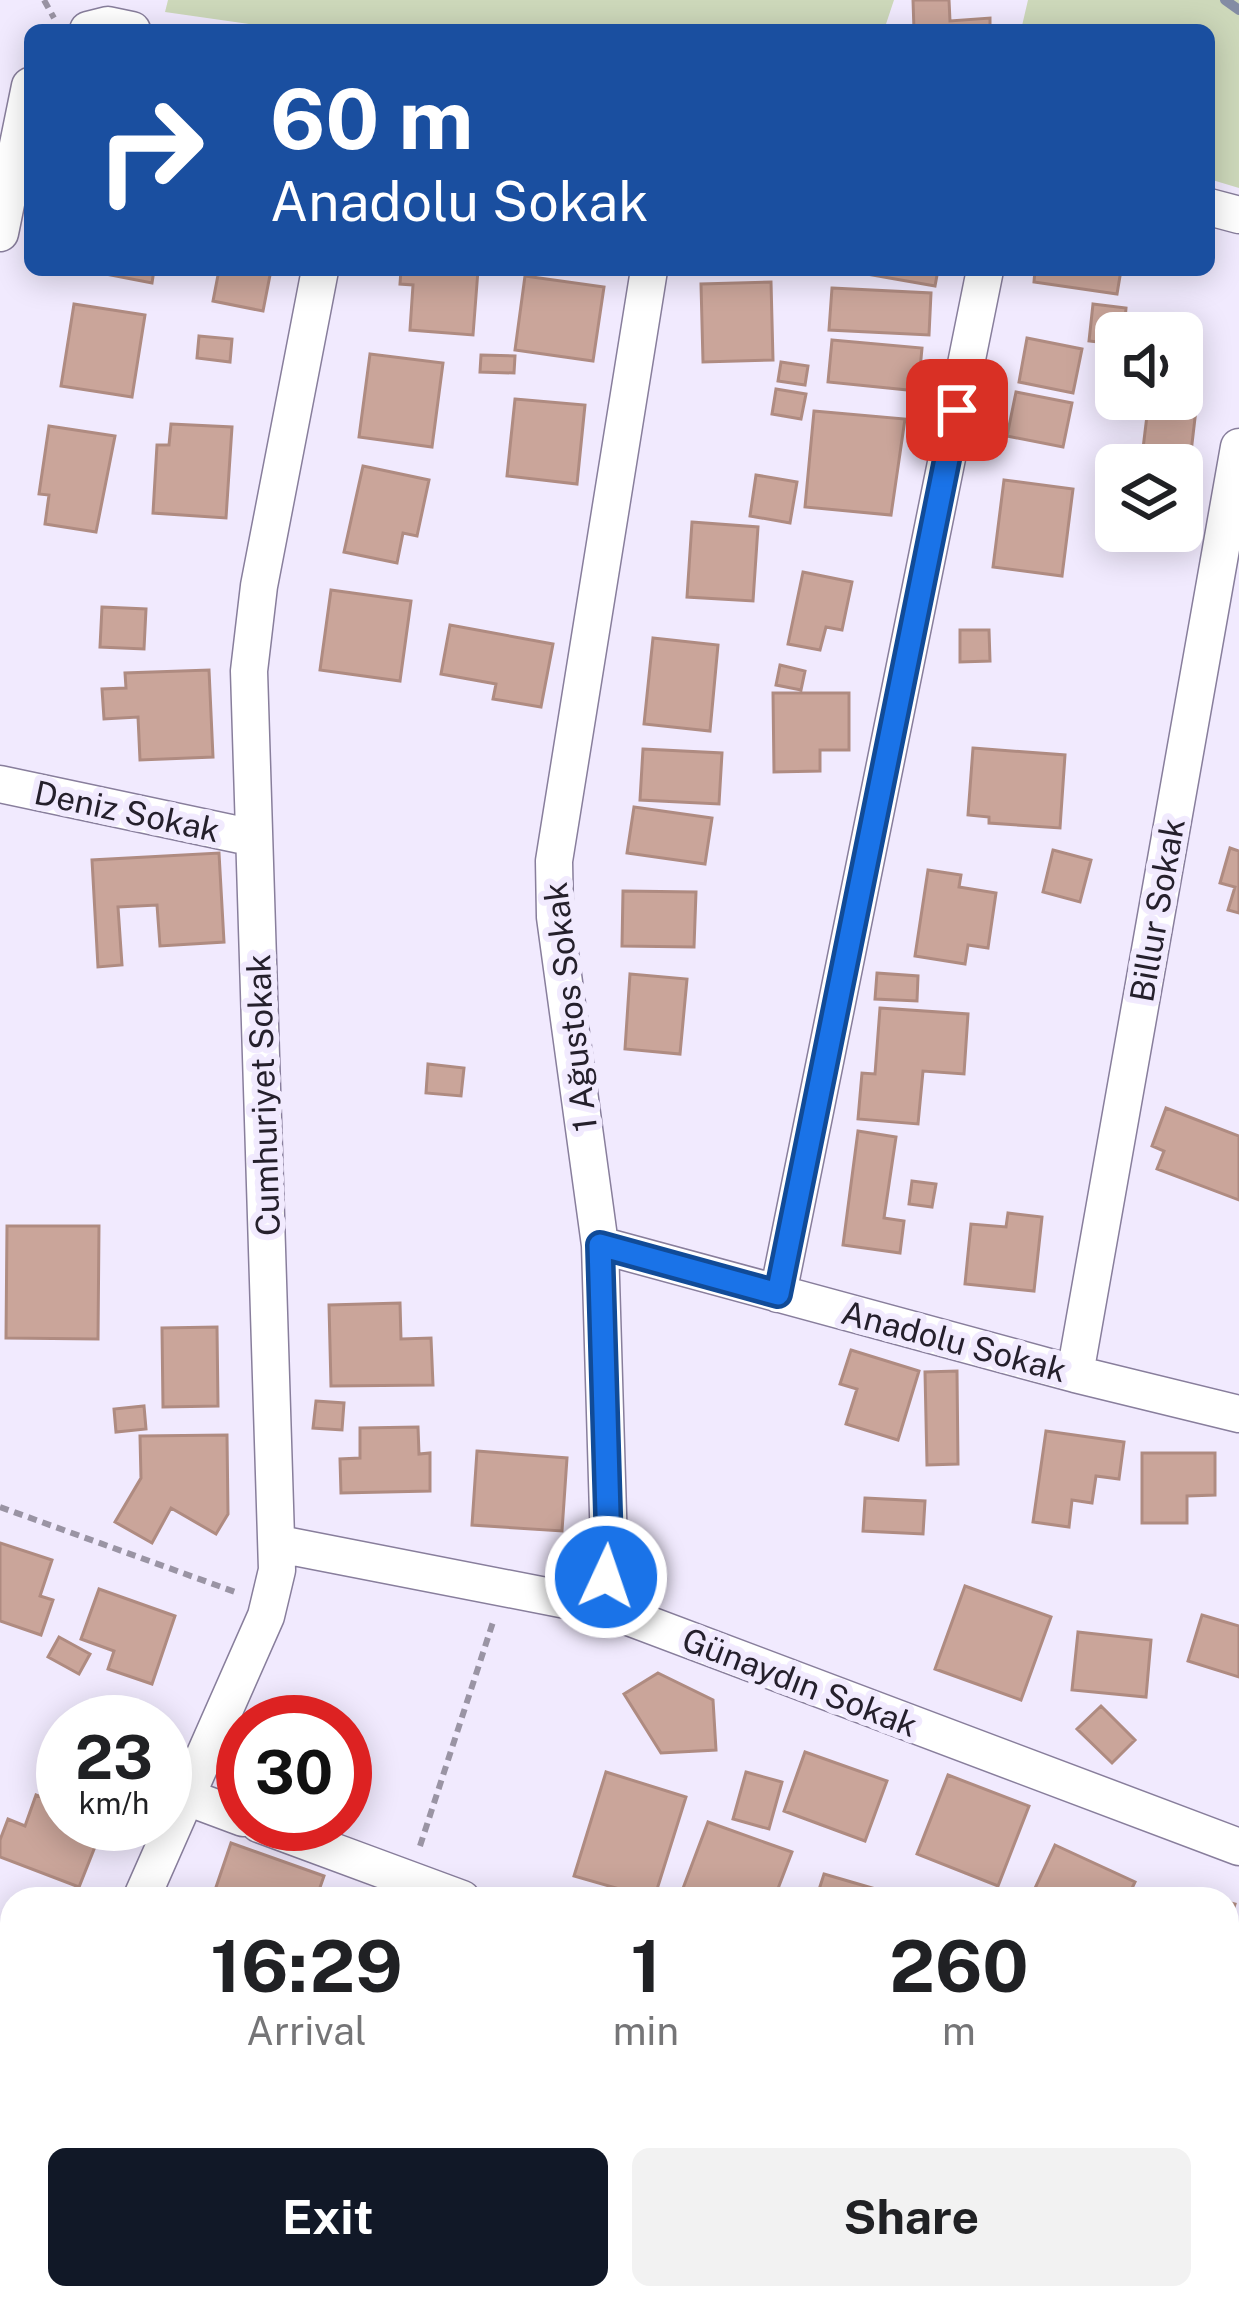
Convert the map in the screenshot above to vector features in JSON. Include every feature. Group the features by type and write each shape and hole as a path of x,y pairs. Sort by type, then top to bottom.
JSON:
{"street":[{"path":"0,233 24,115"},
{"name":"Cumhuriyet Sokak","path":"192,1778 270,1605 279,1544 249,670 253,624 319,276"},
{"name":"1 Ağustos Sokak","path":"602,1607 609,1547 600,1245 556,917 554,862 648,276"},
{"path":"778,1294 984,276"},
{"name":"Billur Sokak","path":"1075,1374 1239,446"},
{"name":"Deniz Sokak","path":"0,784 254,838"},
{"name":"Anadolu Sokak","path":"600,1245 1239,1414"},
{"name":"Günaydın Sokak","path":"279,1544 602,1607 1239,1847"},
{"name":"Cumhuriyet Sokak","path":"146,1887 161,1851"},
{"path":"333,1851 430,1887"}],"path":[{"path":"0,1507 270,1605"},
{"path":"409,1879 505,1587"}],"green space":[{"path":"168,0 894,0 886,24 248,24 165,12"},
{"path":"1028,0 1239,0 1239,188 1215,181 1215,24 1022,24"}],"building":[{"path":"913,0 949,0 950,21 990,18 990,24 914,24"},
{"path":"116,276 153,276 152,283"},
{"path":"218,276 270,276 263,311 213,301"},
{"path":"401,276 478,276 473,335 410,330 413,285 400,284"},
{"path":"525,276 604,287 593,361 515,350"},
{"path":"878,276 937,276 935,286"},
{"path":"1034,276 1120,276 1117,294 1034,282"},
{"path":"771,282 773,360 703,362 701,284"},
{"path":"832,288 931,293 929,335 829,330"},
{"path":"74,304 145,315 132,397 61,386"},
{"path":"1093,304 1126,308 1126,312 1095,312 1095,342 1089,341"},
{"path":"199,336 232,339 230,362 197,358"},
{"path":"1027,338 1082,349 1073,393 1019,382"},
{"path":"832,340 922,348 918,391 828,382"},
{"path":"370,354 443,363 432,447 359,437"},
{"path":"481,355 515,356 514,373 480,372"},
{"path":"781,362 808,366 805,385 778,381"},
{"path":"776,389 806,394 801,419 772,414"},
{"path":"1016,392 1072,403 1063,447 1007,436"},
{"path":"515,399 585,405 577,484 507,476"},
{"path":"814,411 905,419 891,515 805,507"},
{"path":"1146,420 1195,420 1192,444 1144,444"},
{"path":"171,424 232,427 226,518 153,513 157,445 169,445"},
{"path":"49,426 115,436 96,532 45,524 49,495 39,494"},
{"path":"363,466 429,480 417,536 403,533 397,563 344,552"},
{"path":"756,475 797,482 790,523 750,516"},
{"path":"1004,480 1073,489 1062,576 993,567"},
{"path":"692,522 758,527 753,601 687,597"},
{"path":"803,572 852,582 842,630 826,627 820,650 788,644"},
{"path":"331,590 411,601 400,681 320,670"},
{"path":"102,607 146,609 144,649 100,647"},
{"path":"450,625 553,644 541,707 493,699 496,684 441,674"},
{"path":"960,630 989,630 990,661 960,662"},
{"path":"653,638 718,645 710,731 644,724"},
{"path":"780,665 805,671 801,690 776,685"},
{"path":"209,670 213,757 140,760 138,717 104,719 102,689 126,688 125,673"},
{"path":"773,693 849,693 849,750 820,750 820,771 774,772"},
{"path":"973,748 1065,755 1060,828 989,823 989,817 968,815"},
{"path":"643,749 722,753 719,804 640,800"},
{"path":"634,807 712,818 705,864 627,853"},
{"path":"1230,848 1239,851 1239,913 1228,910 1235,887 1220,883"},
{"path":"1053,850 1091,860 1080,902 1043,892"},
{"path":"219,853 224,942 160,946 157,905 118,907 122,965 98,967 92,860"},
{"path":"928,870 961,875 959,887 996,893 988,948 968,945 965,964 915,956"},
{"path":"623,891 696,892 694,947 622,946"},
{"path":"877,973 918,976 917,1001 875,999"},
{"path":"630,974 687,979 680,1054 625,1049"},
{"path":"880,1008 968,1014 964,1074 923,1071 918,1124 858,1119 862,1073 875,1074"},
{"path":"428,1064 464,1068 461,1096 426,1093"},
{"path":"1166,1108 1239,1136 1239,1200 1157,1169 1164,1151 1152,1146"},
{"path":"858,1131 896,1137 884,1218 904,1221 900,1253 843,1245"},
{"path":"912,1181 936,1184 932,1207 909,1204"},
{"path":"1008,1213 1042,1217 1034,1291 965,1284 971,1224 1006,1227"},
{"path":"7,1226 99,1226 98,1339 6,1338"},
{"path":"400,1303 401,1339 431,1338 433,1385 331,1386 329,1305"},
{"path":"217,1327 218,1406 163,1407 162,1328"},
{"path":"851,1350 919,1371 898,1440 846,1424 857,1389 840,1384"},
{"path":"957,1371 958,1464 927,1465 925,1372"},
{"path":"316,1401 344,1403 342,1430 313,1428"},
{"path":"144,1406 146,1429 116,1432 114,1409"},
{"path":"418,1427 419,1454 430,1453 430,1491 341,1493 340,1459 360,1458 360,1428"},
{"path":"1046,1431 1124,1442 1119,1479 1096,1476 1092,1503 1072,1500 1069,1527 1033,1522"},
{"path":"227,1435 228,1514 216,1534 171,1508 152,1543 115,1522 141,1478 140,1436"},
{"path":"477,1451 567,1458 562,1531 472,1525"},
{"path":"1142,1453 1215,1453 1215,1495 1187,1496 1187,1523 1142,1523"},
{"path":"865,1498 925,1501 923,1534 863,1531"},
{"path":"0,1543 52,1560 40,1596 53,1600 41,1635 0,1621"},
{"path":"965,1586 1051,1617 1021,1700 935,1669"},
{"path":"99,1589 175,1616 152,1684 108,1669 114,1651 81,1639"},
{"path":"1202,1615 1239,1626 1239,1677 1188,1661"},
{"path":"1078,1632 1151,1640 1146,1697 1072,1690"},
{"path":"59,1637 90,1654 79,1674 48,1657"},
{"path":"658,1673 713,1700 716,1750 661,1753 624,1694"},
{"path":"1101,1706 1135,1740 1112,1763 1077,1729"},
{"path":"805,1752 887,1781 865,1841 784,1811"},
{"path":"606,1772 686,1797 658,1887 612,1887 574,1876"},
{"path":"746,1772 782,1782 769,1829 733,1819"},
{"path":"948,1775 1029,1806 998,1886 917,1854"},
{"path":"36,1795 36,1851 93,1851 79,1887 0,1857 8,1819 25,1826"},
{"path":"708,1822 792,1852 779,1887 684,1887"},
{"path":"1055,1845 1135,1882 1133,1887 1036,1887"},
{"path":"228,1851 254,1851 324,1876 320,1887 216,1887"},
{"path":"824,1874 869,1887 820,1887"}],"waterway":[{"path":"1225,0 1239,10"}],"route":[{"path":"606,1577 600,1245 778,1294 957,410"}]}
